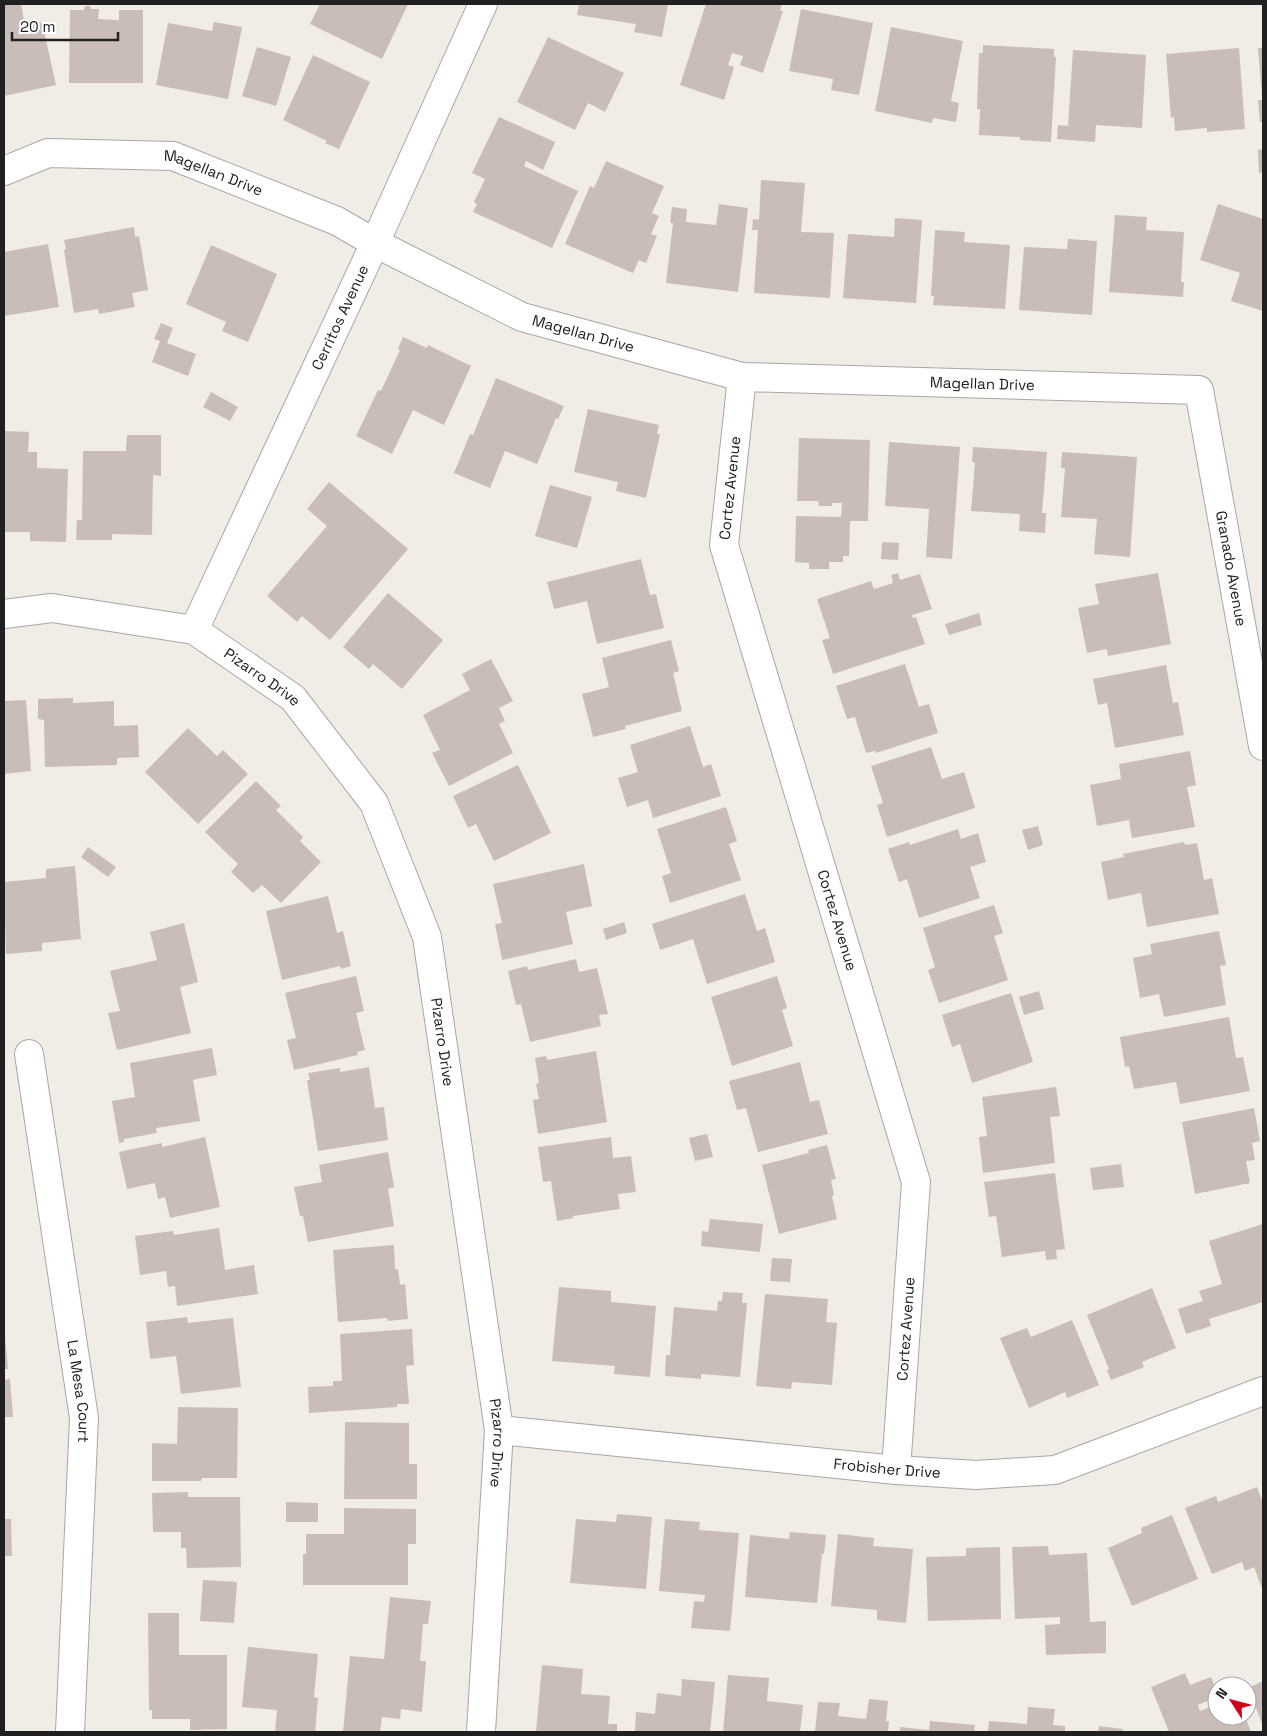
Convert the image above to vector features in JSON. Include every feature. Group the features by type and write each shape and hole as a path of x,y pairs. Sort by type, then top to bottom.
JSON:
{"street":[{"name":"Cerritos Avenue","path":"194,630 375,243 483,4"},
{"name":"Magellan Drive","path":"4,171 48,153 173,156 337,221 375,243 522,317 742,377 1199,390"},
{"name":"Cortez Avenue","path":"742,377 724,545 916,1182 896,1470"},
{"name":"Granado Avenue","path":"1199,390 1263,746"},
{"name":"Pizarro Drive","path":"4,614 52,608 194,630 293,698 374,803 427,937 499,1430 481,1732"},
{"name":"La Mesa Court","path":"29,1054 84,1418 70,1732"},
{"name":"Frobisher Drive","path":"499,1430 896,1470 976,1475 1055,1470 1263,1391"}],"building":[{"path":"4,4 21,4 25,26 42,22 56,85 4,96"},
{"path":"320,4 408,4 382,59 310,24"},
{"path":"579,4 668,4 662,37 634,32 636,24 577,15"},
{"path":"706,4 782,4 780,11 783,11 763,73 740,65 743,56 732,53 728,65 734,67 724,100 680,85"},
{"path":"85,6 90,6 91,9 99,9 98,19 119,20 119,10 143,10 143,83 69,83 70,10 84,10"},
{"path":"801,9 873,23 859,95 831,90 833,79 789,71"},
{"path":"214,22 242,27 228,99 156,85 168,23 212,31"},
{"path":"891,27 963,41 951,101 959,103 956,122 933,118 932,123 875,111"},
{"path":"548,37 624,73 605,112 588,103 575,130 517,102"},
{"path":"983,45 1054,49 1054,57 1056,57 1051,142 1020,140 1020,137 979,135 980,109 977,109 979,53 983,53"},
{"path":"257,47 291,57 276,106 242,96"},
{"path":"1239,48 1245,129 1207,132 1207,128 1175,131 1174,117 1171,118 1166,54"},
{"path":"1258,48 1263,48 1263,97 1262,97"},
{"path":"1073,50 1146,55 1142,128 1096,125 1095,142 1057,139 1058,125 1068,126"},
{"path":"313,55 370,82 339,149 325,143 327,141 283,120"},
{"path":"1258,100 1263,100 1263,122 1260,122"},
{"path":"499,117 555,142 543,170 526,161 524,166 578,191 552,248 473,212 477,204 474,202 485,179 472,173"},
{"path":"1263,149 1263,172 1259,173 1258,150"},
{"path":"606,161 664,186 652,213 659,216 651,234 657,236 646,263 639,260 633,273 565,244 590,186 594,188"},
{"path":"761,180 805,183 801,232 834,233 830,298 754,293 758,230 752,230 753,219 759,220"},
{"path":"719,204 748,208 738,292 666,283 673,223 670,223 672,207 687,209 686,222 716,225"},
{"path":"1218,204 1263,219 1263,311 1231,301 1240,273 1200,260"},
{"path":"1115,215 1147,217 1146,230 1184,232 1181,282 1184,282 1183,297 1109,292"},
{"path":"895,218 922,220 916,303 843,298 848,234 894,237"},
{"path":"134,227 135,237 139,236 148,290 132,293 135,307 99,314 98,309 74,313 64,240"},
{"path":"935,230 965,232 964,242 1010,245 1005,309 933,305 934,296 931,296"},
{"path":"1068,239 1097,241 1092,315 1019,310 1024,247 1067,249"},
{"path":"48,244 59,307 4,316 4,252"},
{"path":"211,245 277,274 248,342 222,331 226,322 186,304"},
{"path":"161,323 173,328 167,343 196,354 188,376 152,362 160,341 154,339"},
{"path":"403,337 427,348 428,345 471,366 444,425 413,410 392,454 356,436 378,390 381,391 400,350 398,349"},
{"path":"496,378 564,406 558,419 556,418 537,464 505,451 490,488 454,473 470,434 473,435"},
{"path":"211,392 238,407 230,421 203,407"},
{"path":"588,409 659,425 657,434 660,434 646,498 616,491 618,482 574,472"},
{"path":"4,431 29,432 28,452 37,452 37,468 68,469 66,542 30,541 30,532 4,532"},
{"path":"127,435 161,435 161,476 153,475 152,535 112,534 112,540 76,540 77,520 82,520 83,451 126,451"},
{"path":"799,438 870,440 868,521 850,521 849,556 843,556 843,562 829,562 829,569 809,569 809,563 795,562 796,516 841,517 842,503 832,503 832,506 819,506 818,501 797,501"},
{"path":"889,442 960,447 952,559 926,557 929,509 885,506"},
{"path":"973,447 1047,452 1042,513 1046,513 1045,533 1019,531 1020,514 971,511 975,463 972,462"},
{"path":"1062,452 1137,457 1130,557 1094,554 1097,519 1061,517 1065,468 1061,468"},
{"path":"329,482 408,549 330,640 302,616 297,622 267,596 327,526 307,509"},
{"path":"550,485 592,497 577,548 535,536"},
{"path":"882,542 899,543 898,560 881,559"},
{"path":"641,559 650,595 656,594 664,628 597,644 587,601 554,609 547,582"},
{"path":"898,573 900,580 920,574 932,609 912,615 913,618 916,617 925,644 833,674 822,640 830,638 817,599 871,581 874,589 893,583 891,575"},
{"path":"1158,573 1171,644 1108,656 1107,649 1087,653 1078,608 1099,604 1095,584"},
{"path":"388,593 443,640 402,689 373,664 369,669 343,647"},
{"path":"979,613 982,625 949,635 945,624"},
{"path":"671,640 679,671 673,673 682,711 625,726 626,729 593,737 582,694 609,687 602,658"},
{"path":"491,659 513,701 499,708 505,721 499,724 513,753 449,786 432,753 440,750 423,715 470,690 462,674"},
{"path":"905,664 919,707 929,704 938,733 876,753 875,751 866,753 855,717 847,719 836,686"},
{"path":"1166,665 1173,703 1178,702 1184,735 1115,748 1107,703 1098,705 1093,679"},
{"path":"73,698 73,703 114,701 114,726 138,725 139,757 117,758 117,765 45,767 44,720 38,719 38,699"},
{"path":"26,700 31,771 4,774 4,701"},
{"path":"690,726 703,767 711,764 721,796 653,818 648,800 627,807 618,778 638,772 630,745"},
{"path":"188,728 217,756 223,750 248,774 198,824 145,772"},
{"path":"931,747 942,779 964,772 975,808 887,837 877,805 883,803 871,766"},
{"path":"1190,751 1196,785 1187,787 1195,827 1132,838 1129,820 1097,826 1090,785 1121,779 1119,764"},
{"path":"518,765 551,833 494,861 476,824 468,828 453,796"},
{"path":"256,781 281,806 276,810 303,837 300,841 321,862 281,903 262,885 253,893 231,872 238,864 205,832"},
{"path":"726,807 737,841 729,844 741,880 670,903 662,876 671,873 657,829"},
{"path":"1038,826 1043,845 1028,850 1022,830"},
{"path":"958,829 961,839 978,833 986,862 970,867 980,898 919,918 907,879 899,882 888,849 909,842 910,845"},
{"path":"1184,842 1185,845 1197,843 1204,880 1212,878 1219,914 1147,927 1141,893 1108,900 1101,862 1124,857 1123,854"},
{"path":"88,847 116,867 108,877 81,857"},
{"path":"584,864 592,906 566,912 573,944 502,960 495,924 502,923 493,884"},
{"path":"75,866 81,939 42,943 42,951 6,954 4,882 46,878 46,869"},
{"path":"745,894 757,931 765,928 775,962 707,984 693,939 660,950 652,924"},
{"path":"328,896 337,933 343,931 351,966 341,969 340,966 282,980 266,911"},
{"path":"994,905 1003,933 994,936 1008,980 939,1003 928,970 935,967 923,928"},
{"path":"624,922 627,933 606,940 603,929"},
{"path":"184,923 198,982 180,987 191,1033 117,1050 108,1013 120,1011 110,971 157,960 150,932"},
{"path":"1219,931 1226,965 1220,966 1226,1005 1164,1017 1159,994 1140,998 1133,958 1152,954 1150,944"},
{"path":"576,959 579,972 597,968 608,1014 599,1015 601,1026 530,1042 521,1004 516,1005 508,971 527,966 528,970"},
{"path":"356,976 364,1011 356,1013 365,1050 357,1052 358,1055 294,1070 287,1040 296,1038 285,993"},
{"path":"777,976 787,1008 782,1010 793,1046 732,1066 711,997"},
{"path":"1039,991 1044,1009 1024,1015 1019,997"},
{"path":"1011,993 1033,1062 972,1083 960,1044 952,1047 942,1015"},
{"path":"1229,1017 1236,1058 1243,1057 1250,1091 1180,1104 1176,1082 1134,1089 1129,1066 1125,1067 1120,1037"},
{"path":"212,1048 217,1075 193,1080 200,1121 156,1128 157,1133 124,1139 124,1142 119,1143 112,1101 135,1097 130,1063"},
{"path":"596,1051 607,1122 538,1134 533,1100 539,1099 536,1084 539,1083 535,1058 546,1056 547,1060"},
{"path":"800,1062 810,1102 819,1100 828,1134 758,1152 746,1108 737,1110 729,1081"},
{"path":"369,1067 375,1108 384,1107 388,1140 318,1151 307,1080 310,1080 308,1073 340,1068 340,1072"},
{"path":"1056,1087 1060,1116 1050,1117 1055,1163 983,1173 979,1137 987,1136 982,1097"},
{"path":"1254,1108 1260,1141 1252,1143 1255,1160 1246,1161 1250,1183 1195,1194 1182,1122"},
{"path":"707,1134 713,1157 695,1161 689,1138"},
{"path":"205,1137 220,1207 170,1218 165,1197 158,1199 155,1183 127,1189 119,1152 162,1143 162,1147"},
{"path":"611,1137 613,1158 631,1156 636,1192 618,1194 620,1209 573,1216 573,1218 557,1221 551,1181 543,1182 538,1147"},
{"path":"827,1145 836,1179 831,1180 837,1219 779,1234 762,1165 809,1153 808,1150"},
{"path":"388,1152 394,1187 388,1189 394,1226 308,1242 303,1216 300,1216 294,1187 322,1182 319,1165"},
{"path":"1121,1164 1124,1187 1093,1190 1090,1168"},
{"path":"1055,1173 1065,1249 1056,1250 1057,1259 1046,1260 1045,1251 1002,1257 996,1216 989,1217 984,1182"},
{"path":"710,1219 763,1224 760,1252 701,1246 702,1231 708,1232"},
{"path":"1263,1224 1263,1302 1209,1319 1211,1326 1186,1334 1178,1309 1203,1301 1199,1291 1222,1284 1209,1241"},
{"path":"219,1228 225,1270 254,1265 258,1294 177,1306 175,1286 168,1287 166,1271 140,1275 135,1236 173,1231 174,1235"},
{"path":"394,1245 395,1269 398,1269 400,1285 405,1284 408,1319 388,1321 387,1318 338,1322 333,1250"},
{"path":"772,1258 792,1259 790,1282 770,1281"},
{"path":"559,1287 611,1291 611,1302 656,1306 650,1377 614,1374 615,1366 552,1361"},
{"path":"1152,1288 1176,1348 1142,1362 1144,1367 1111,1380 1107,1370 1109,1369 1087,1315"},
{"path":"723,1292 743,1293 742,1303 747,1303 740,1377 701,1374 701,1379 665,1376 666,1355 670,1355 674,1307 717,1311 718,1301 722,1301"},
{"path":"765,1294 828,1299 826,1322 837,1323 832,1385 792,1382 791,1389 756,1386"},
{"path":"187,1317 188,1323 233,1318 241,1387 181,1394 176,1356 150,1359 146,1322"},
{"path":"1072,1320 1099,1385 1067,1398 1065,1392 1029,1408 1000,1338 1027,1328 1031,1337"},
{"path":"412,1329 414,1365 406,1366 409,1404 397,1404 397,1407 309,1413 308,1387 333,1386 333,1381 342,1381 340,1334"},
{"path":"5,1336 8,1369 4,1369"},
{"path":"10,1379 13,1417 4,1417 4,1380"},
{"path":"178,1407 238,1408 237,1478 202,1478 201,1481 152,1481 152,1443 177,1444"},
{"path":"345,1422 409,1423 409,1464 417,1464 417,1499 344,1499"},
{"path":"1257,1487 1263,1503 1263,1591 1254,1567 1245,1571 1242,1562 1212,1574 1185,1508 1216,1496 1218,1502"},
{"path":"188,1492 188,1497 240,1497 241,1567 187,1568 186,1548 181,1548 181,1532 153,1532 152,1493"},
{"path":"286,1502 318,1503 318,1522 286,1522"},
{"path":"344,1508 416,1509 416,1544 408,1544 408,1585 303,1585 303,1554 306,1554 306,1534 344,1534"},
{"path":"617,1514 652,1517 646,1589 570,1583 576,1519 616,1522"},
{"path":"1172,1515 1198,1579 1132,1606 1108,1548 1142,1533 1141,1528"},
{"path":"4,1519 11,1519 12,1556 4,1556"},
{"path":"665,1519 700,1522 699,1530 739,1533 730,1631 691,1628 694,1601 704,1602 705,1595 659,1591"},
{"path":"790,1532 826,1535 817,1603 745,1597 750,1535 789,1539"},
{"path":"838,1534 874,1538 873,1546 913,1549 906,1623 877,1620 877,1610 831,1606"},
{"path":"1048,1546 1049,1555 1087,1553 1090,1622 1106,1621 1106,1653 1046,1655 1045,1625 1060,1624 1060,1617 1015,1619 1012,1547"},
{"path":"1000,1547 1001,1619 928,1621 926,1557 966,1556 966,1548"},
{"path":"203,1580 237,1582 234,1623 200,1621"},
{"path":"390,1597 431,1601 428,1624 423,1624 420,1661 426,1661 422,1712 401,1709 400,1719 382,1717 380,1732 343,1732 350,1656 384,1659"},
{"path":"148,1613 179,1613 179,1655 227,1655 227,1729 190,1730 190,1719 152,1719 152,1710 149,1710"},
{"path":"248,1647 318,1654 314,1697 318,1698 315,1732 275,1732 277,1710 242,1707"},
{"path":"542,1665 583,1669 581,1694 610,1696 608,1724 617,1724 617,1732 536,1732"},
{"path":"1185,1673 1190,1685 1207,1679 1207,1701 1198,1705 1200,1711 1207,1708 1207,1726 1249,1726 1251,1732 1169,1732 1151,1687"},
{"path":"728,1675 769,1678 767,1701 803,1705 800,1732 723,1732"},
{"path":"682,1679 715,1682 710,1732 635,1732 636,1712 655,1714 657,1693 681,1696"},
{"path":"1263,1681 1263,1726 1257,1711 1257,1684"},
{"path":"869,1699 888,1701 886,1721 889,1721 888,1732 815,1732 818,1702 840,1703 838,1716 866,1719"},
{"path":"1028,1707 1055,1709 1053,1725 1065,1726 1065,1732 988,1732 989,1721 1027,1724"},
{"path":"930,1721 975,1725 974,1732 900,1732 900,1727 929,1730"},
{"path":"1099,1726 1123,1729 1122,1732 1098,1732"}]}
